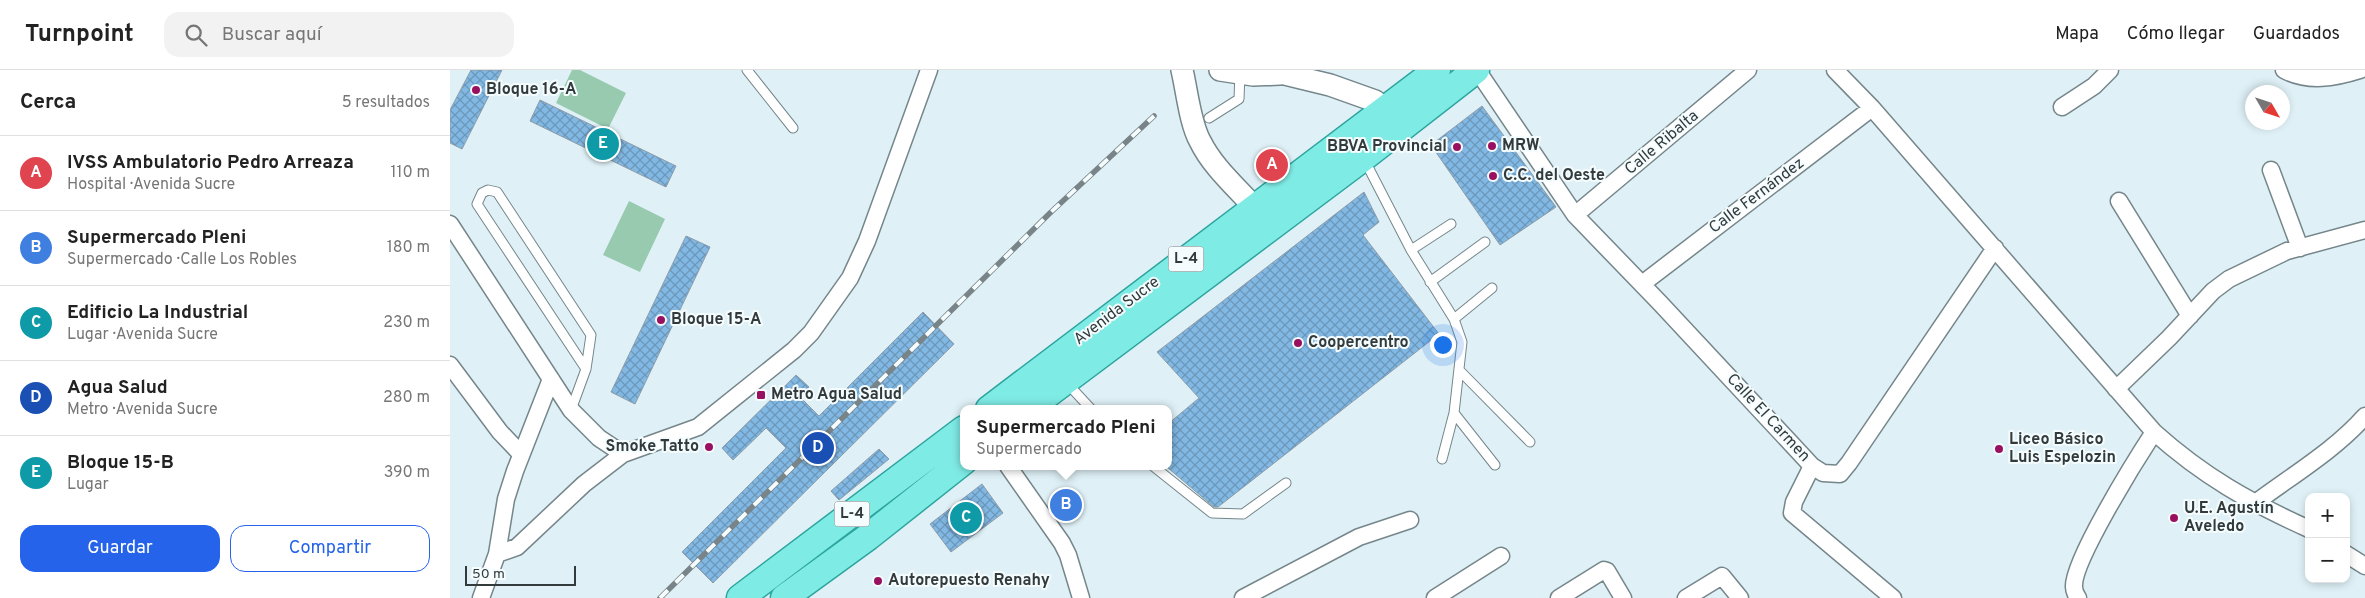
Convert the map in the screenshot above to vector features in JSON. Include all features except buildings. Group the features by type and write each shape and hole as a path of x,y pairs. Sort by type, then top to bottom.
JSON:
{"main road":[{"name":"Avenida Sucre","path":"1033,405 1364,158 1391,120 1437,70"},
{"name":"Avenida Sucre","path":"994,405 1254,207 1391,120 1476,70"},
{"name":"L-4","path":"740,598 960,432"},
{"name":"L-4","path":"784,598 868,537 960,464"}],"street":[{"path":"497,554 517,547 584,484 623,454 698,427 794,350 824,317 850,278 867,241 929,70"},
{"path":"1182,70 1194,128 1200,141 1207,154 1254,207"},
{"name":"Calle El Carmen","path":"1476,70 1575,215 1812,466 1823,473 1840,474 1995,248"},
{"name":"Calle Ribalta","path":"1575,215 1748,70"},
{"path":"1835,70 1872,108 2154,432 2196,468 2254,504 2305,527"},
{"path":"2062,107 2094,86 2110,70"},
{"path":"2284,70 2291,74 2316,79 2339,76 2360,70"},
{"path":"1230,71 1253,75 1274,72 1330,85 1375,101 1391,120"},
{"name":"Calle Fernández","path":"1642,284 1872,108"},
{"path":"2271,170 2300,248"},
{"path":"2119,202 2190,316"},
{"path":"450,224 571,410 599,438 623,454"},
{"path":"2116,390 2213,291 2229,279 2300,248 2365,230"},
{"path":"450,365 500,432 521,454"},
{"path":"481,598 497,554 506,499 521,454 551,379"},
{"path":"2254,504 2332,447 2353,430 2365,416"},
{"path":"2078,598 2074,587 2078,568 2120,485 2154,432"},
{"path":"1812,466 1794,502 1792,513 1892,598"},
{"path":"1011,470 1062,543 1068,555 1081,598"},
{"path":"1243,598 1359,537 1410,520"},
{"path":"1435,598 1501,556"},
{"path":"2350,557 2365,566"},
{"path":"1559,598 1604,570 1607,571 1623,598"},
{"path":"1686,598 1722,576 1740,598"}],"lane":[{"path":"750,71 793,128"},
{"path":"1209,118 1239,99 1230,71"},
{"path":"1364,158 1411,250 1454,319 1462,342 1454,412 1442,459"},
{"path":"571,410 586,369 591,334 497,192 488,190 482,193 477,204 586,369"},
{"path":"1411,250 1451,224"},
{"path":"1430,282 1485,242"},
{"path":"1454,319 1492,288"},
{"path":"1459,370 1530,442"},
{"path":"1064,380 1088,405"},
{"path":"1454,412 1495,465"},
{"path":"1158,470 1212,513 1243,514 1286,483"}],"green space":[{"path":"572,70 580,70 626,93 608,129 556,103"},
{"path":"629,201 665,219 640,272 603,255"}],"railway":[{"path":"660,598 1050,213 1154,116"}],"place":[{"name":"Bloque 16-A","path":"476,90"},
{"name":"Bloque 15-B","path":"603,144"},
{"name":"MRW","path":"1492,146"},
{"name":"BBVA Provincial","path":"1457,147"},
{"name":"IVSS Ambulatorio Pedro Arreaza","path":"1272,165"},
{"name":"C.C. del Oeste","path":"1493,176"},
{"name":"Bloque 15-A","path":"661,320"},
{"name":"Coopercentro","path":"1298,343"},
{"name":"Metro Agua Salud","path":"761,395"},
{"name":"Smoke Tatto","path":"709,447"},
{"name":"Agua Salud","path":"818,448"},
{"name":"Liceo Básico Luis Espelozin","path":"1999,449"},
{"name":"Supermercado Pleni","path":"1066,505"},
{"name":"Edificio La Industrial","path":"966,518"},
{"name":"U.E. Agustín Aveledo","path":"2174,518"},
{"name":"Autorepuesto Renahy","path":"878,581"}]}
